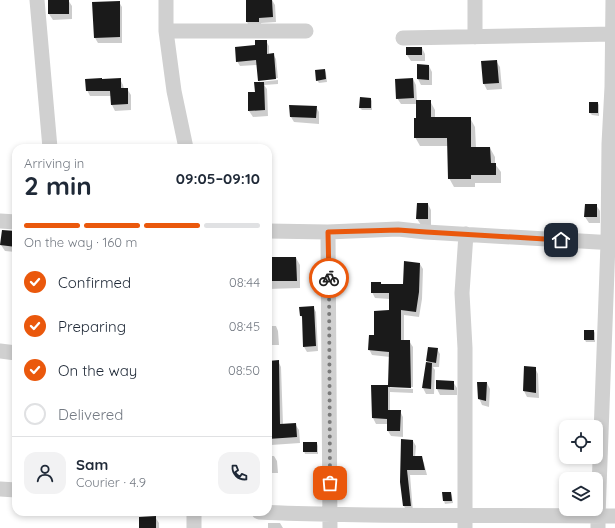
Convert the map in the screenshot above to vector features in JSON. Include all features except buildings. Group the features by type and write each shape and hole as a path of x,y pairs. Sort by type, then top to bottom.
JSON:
{"street":[{"path":"37,0 50,144"},
{"path":"166,0 166,31 174,91 185,144"},
{"path":"475,0 475,37"},
{"path":"598,522 612,243 613,0"},
{"path":"166,31 306,31"},
{"path":"403,38 612,34"},
{"path":"0,221 12,222"},
{"path":"272,231 328,232 398,230 612,243"},
{"path":"328,232 330,521"},
{"path":"466,234 462,292 465,348 466,522"},
{"path":"0,351 12,352"},
{"path":"0,489 12,490"},
{"path":"272,514 330,521 466,522 598,522 615,516"},
{"path":"194,516 194,528"}],"way so far":[{"path":"329,278 330,483"}],"route":[{"path":"329,278 328,232 398,230 561,240"}]}
